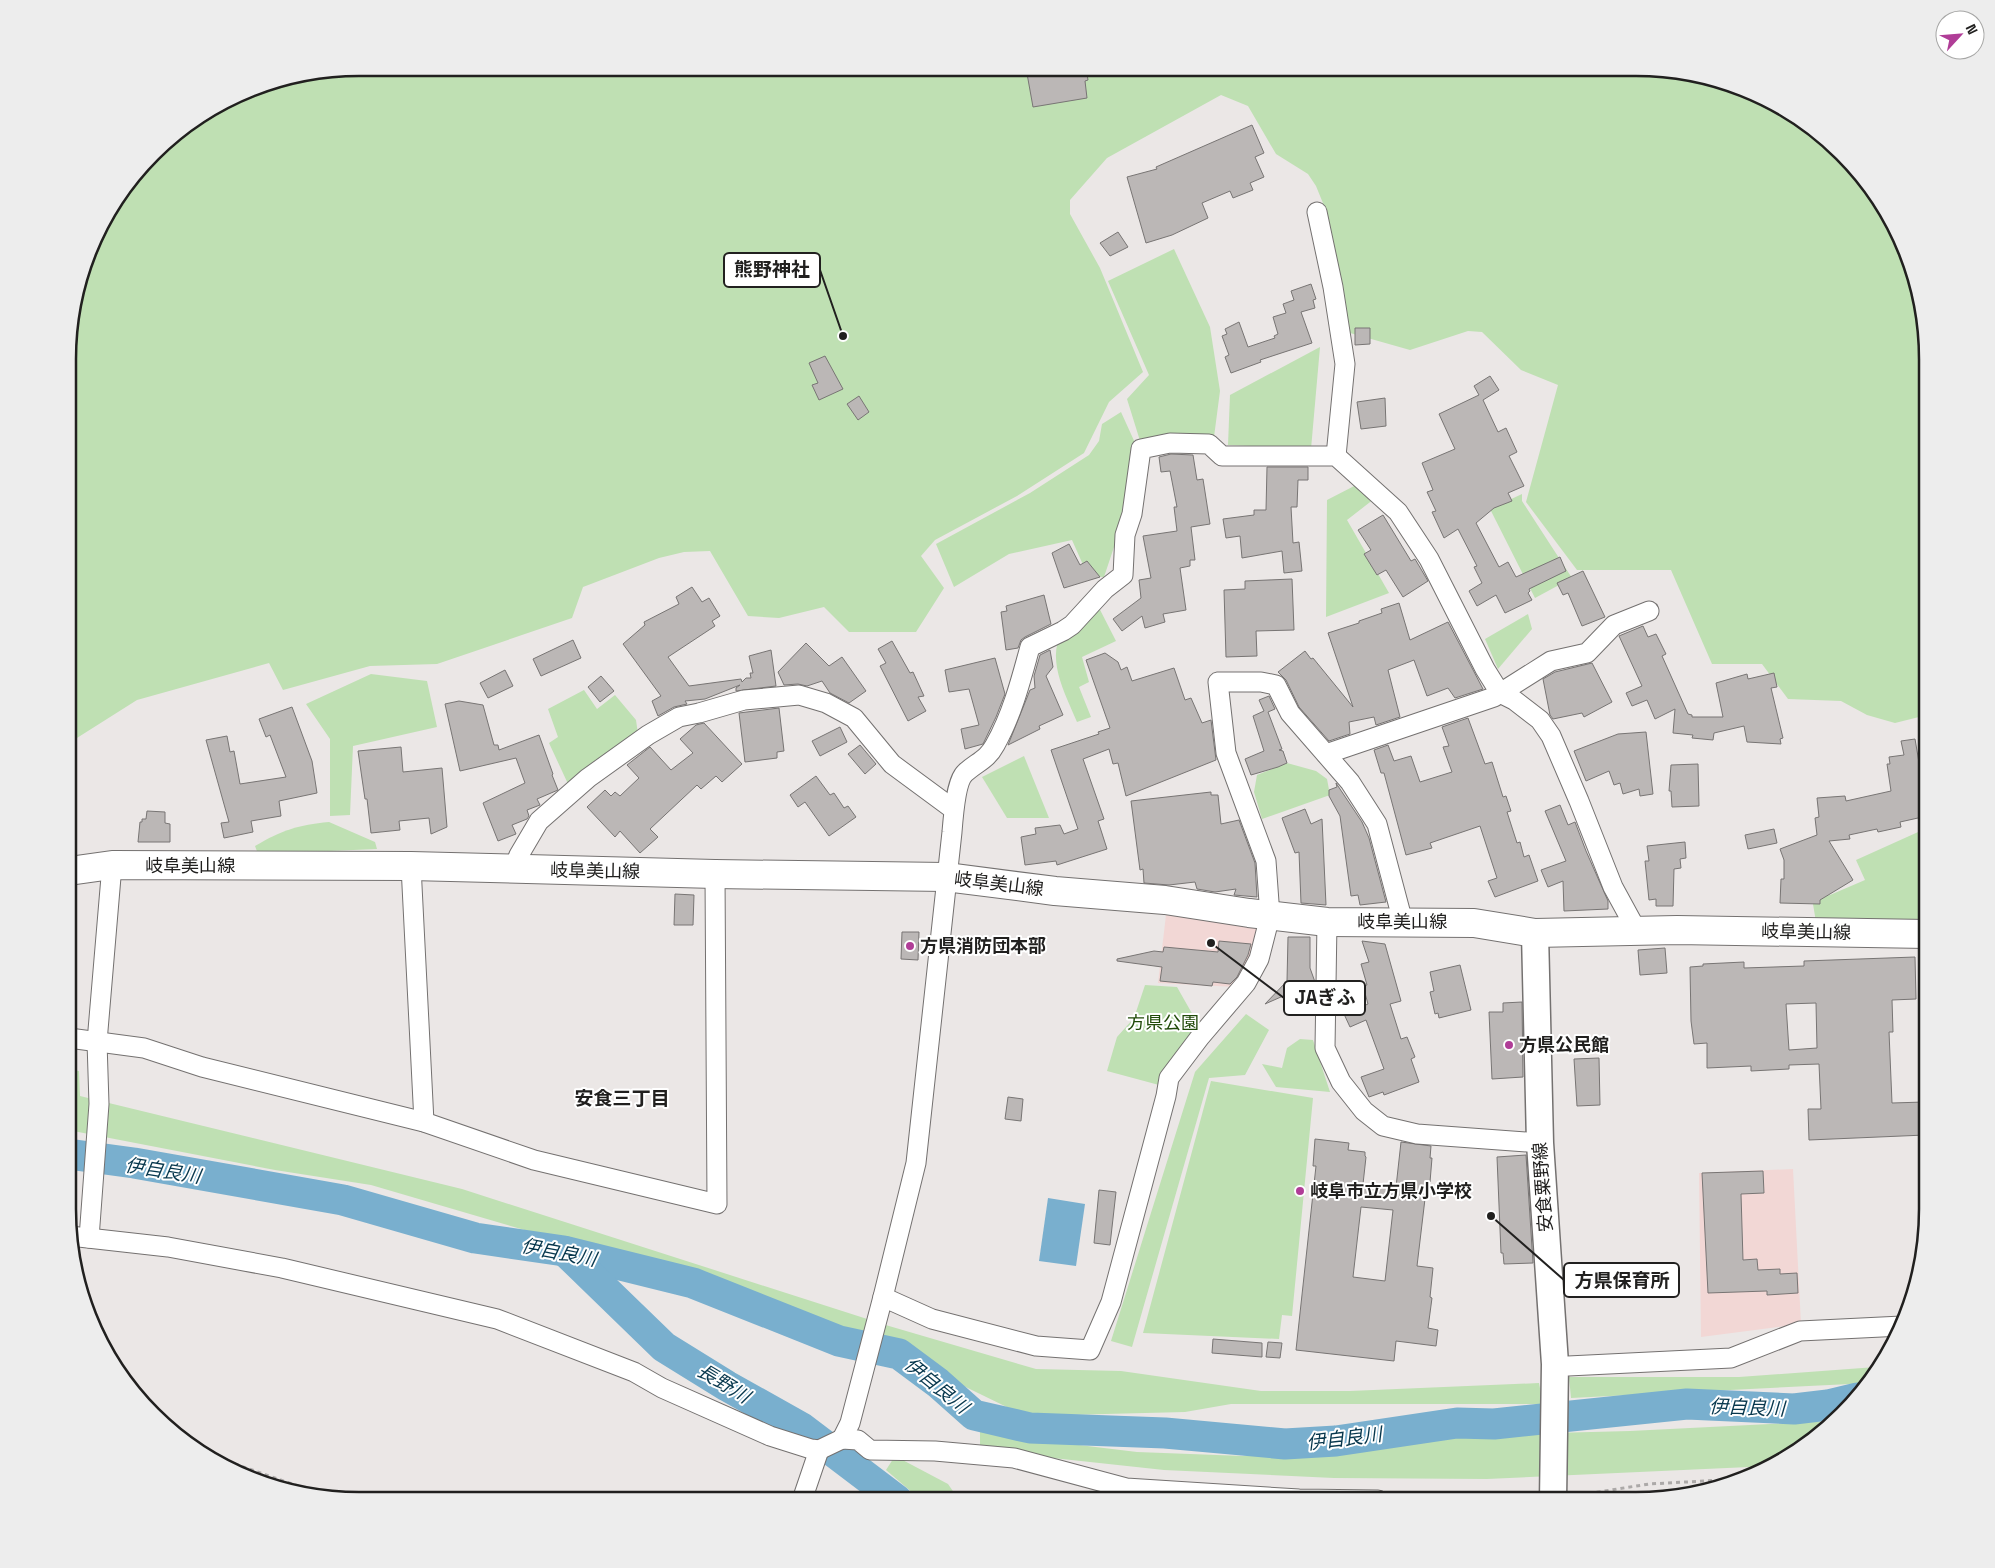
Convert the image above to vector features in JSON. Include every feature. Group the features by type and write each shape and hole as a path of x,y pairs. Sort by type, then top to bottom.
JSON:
{"main road":[{"name":"岐阜美山線","path":"76,870 112,865 411,866 513,870 946,877 1055,891 1165,900 1270,916 1327,922 1474,923 1535,934 1637,931 1919,934"},
{"name":"安食粟野線","path":"1535,934 1540,1143 1562,1365 1553,1492"}],"street":[{"path":"1316,212 1333,287 1345,364 1336,456"},
{"path":"805,1492 819,1450 846,1431 882,1301 916,1163 953,809 963,775 988,757 996,743 1019,687 1030,647 1072,625 1105,589 1123,575 1124,535 1132,514 1141,448 1170,443 1209,444 1222,456 1336,456 1398,512 1429,559 1485,669 1500,693 1514,700 1540,720 1551,736 1613,888 1637,931"},
{"path":"1326,754 1494,697 1551,661 1587,653 1614,626 1650,611"},
{"path":"882,1301 932,1319 1036,1346 1090,1350 1111,1302 1166,1096 1169,1078 1200,1037 1246,983 1259,959 1270,916 1266,861 1226,753 1218,682 1261,682 1276,685 1290,714 1350,782 1377,824 1404,922"},
{"path":"513,870 539,821 588,778 648,735 679,717 744,700 799,695 826,703 854,718 892,764 953,809"},
{"path":"112,865 97,1042 99,1104 91,1212 80,1237 168,1247 282,1268 497,1319 634,1372 662,1388 770,1436 819,1450"},
{"path":"411,866 424,1122"},
{"path":"76,1039 144,1048 202,1067 424,1122 534,1160 718,1204 715,874"},
{"path":"1327,922 1325,1048 1340,1082 1364,1111 1383,1126 1417,1134 1540,1143"},
{"path":"1562,1365 1731,1358 1800,1331 1893,1326"},
{"path":"846,1431 870,1450 935,1451 1014,1458 1126,1488 1189,1492"}],"path":[{"path":"245,1468 287,1482"},
{"path":"1585,1492 1649,1484 1714,1480"}],"shaded area":[{"path":"1166,915 1262,928 1255,957 1236,987 1158,983"},
{"path":"1793,1169 1801,1324 1701,1337 1699,1173"}],"green space":[{"path":"359,76 1636,76 1673,79 1727,91 1761,105 1793,124 1836,159 1860,187 1881,218 1904,268 1909,286 1916,322 1919,359 1919,717 1895,723 1867,715 1841,701 1788,699 1762,664 1712,664 1671,570 1577,570 1526,502 1558,385 1521,370 1482,332 1468,331 1410,350 1343,331 1342,292 1327,213 1316,186 1308,174 1276,154 1248,106 1221,95 1107,158 1070,200 1070,214 1100,268 1143,372 1109,402 1084,453 1017,496 935,540 921,556 944,588 916,632 849,632 824,607 779,618 748,616 710,551 684,552 659,558 583,587 572,618 437,664 370,666 283,690 269,663 137,700 76,739 76,359 79,322 86,286 105,234 114,218 135,187 159,159 187,135 218,114 268,91 286,86 322,79"},
{"path":"1174,249 1210,327 1220,391 1214,437 1141,444 1127,399 1149,375 1108,281"},
{"path":"1320,347 1311,449 1228,445 1230,395"},
{"path":"1121,412 1136,445 1115,544 1104,577 1088,576 1072,540 1009,554 954,587 936,544 1030,493 1089,455 1099,441 1102,424"},
{"path":"1360,483 1374,499 1347,520 1389,593 1326,617 1327,500"},
{"path":"1522,494 1522,501 1572,578 1535,598 1490,509"},
{"path":"1095,600 1116,641 1082,657 1089,682 1079,687 1091,717 1077,722 1058,674 1056,649 1059,637 1066,626"},
{"path":"1528,614 1532,629 1498,669 1485,639"},
{"path":"371,674 427,681 437,727 353,746 350,815 330,816 330,739 306,704"},
{"path":"584,690 597,709 615,695 636,720 638,734 569,786 549,743 558,737 548,709"},
{"path":"1024,756 1049,818 1007,818 982,777"},
{"path":"1287,763 1316,771 1327,779 1330,795 1262,819 1254,792 1257,775"},
{"path":"329,822 375,842 377,849 258,854 255,846 274,836 290,829"},
{"path":"1919,832 1919,923 1816,922 1812,898 1830,895 1865,880 1856,860"},
{"name":"方県公園","path":"1145,985 1177,987 1198,1024 1159,1085 1107,1071 1117,1037 1134,1018"},
{"path":"1246,1014 1269,1030 1245,1075 1209,1078 1132,1347 1111,1341 1195,1072"},
{"path":"1300,1039 1313,1040 1330,1092 1276,1087 1262,1064 1282,1068 1287,1048"},
{"path":"76,1070 79,1071 80,1096 462,1189 889,1326 1036,1369 1121,1371 1261,1391 1350,1391 1539,1383 1543,1404 1231,1404 1185,1412 1025,1416 939,1374 917,1356 640,1261 528,1231 371,1185 275,1170 76,1132"},
{"path":"1211,1081 1313,1098 1292,1316 1282,1315 1279,1339 1143,1333"},
{"path":"1870,1367 1857,1384 1571,1398 1569,1377 1739,1377"},
{"path":"1821,1422 1793,1444 1752,1467 1487,1479 1334,1478 1164,1470 1053,1458 980,1445 980,1430 1046,1441 1137,1452 1243,1456 1479,1435 1630,1431"},
{"path":"895,1456 948,1484 954,1492 912,1492 886,1470"}],"water":[{"path":"1048,1198 1085,1204 1076,1266 1039,1261"}],"building":[{"path":"1027,76 1087,76 1088,80 1085,81 1087,98 1033,107"},
{"path":"1252,125 1264,153 1255,157 1264,177 1250,183 1253,190 1233,198 1230,191 1202,203 1208,218 1172,235 1146,243 1127,177 1157,169 1156,167"},
{"path":"1118,232 1128,247 1110,256 1100,243"},
{"path":"1311,284 1316,299 1313,300 1315,308 1301,312 1312,343 1260,360 1261,362 1231,373 1225,357 1229,355 1222,336 1227,334 1225,329 1239,322 1248,347 1275,338 1274,336 1278,334 1273,317 1286,313 1283,304 1294,300 1291,291"},
{"path":"1355,328 1370,328 1370,344 1355,345"},
{"path":"825,356 843,389 819,400 812,385 818,383 809,363"},
{"path":"1490,376 1499,390 1483,400 1498,432 1506,428 1517,452 1509,456 1524,486 1508,493 1512,501 1494,508 1476,523 1499,567 1508,562 1516,577 1560,557 1566,571 1529,589 1528,593 1532,600 1505,613 1496,595 1477,606 1469,591 1482,583 1474,567 1477,566 1458,529 1444,538 1432,512 1436,511 1427,492 1433,490 1422,463 1455,449 1439,414 1479,395 1474,386"},
{"path":"859,396 869,412 858,420 847,404"},
{"path":"1385,398 1386,426 1361,429 1357,402"},
{"path":"1171,454 1193,455 1197,480 1203,479 1210,524 1191,527 1195,560 1190,560 1190,566 1180,568 1186,610 1163,614 1165,622 1145,628 1142,616 1122,631 1113,619 1141,598 1139,580 1151,578 1143,536 1177,531 1174,507 1177,507 1170,471 1161,472 1159,457"},
{"path":"1267,467 1308,467 1308,480 1298,480 1297,507 1291,507 1293,543 1299,542 1302,571 1284,573 1282,551 1242,558 1240,536 1226,538 1223,519 1254,515 1254,510 1266,510"},
{"path":"1383,515 1411,561 1415,559 1428,581 1403,597 1386,570 1377,575 1364,554 1371,550 1358,530"},
{"path":"1069,544 1080,565 1087,561 1100,577 1064,588 1052,553"},
{"path":"1583,571 1605,617 1582,626 1568,593 1563,595 1557,583"},
{"path":"1292,579 1294,630 1256,631 1257,656 1226,657 1224,590 1245,589 1245,581"},
{"path":"692,587 702,602 709,598 720,616 712,621 715,626 668,657 689,686 741,679 742,682 746,678 751,678 750,673 753,673 749,656 771,650 776,686 736,691 736,688 740,685 705,699 685,701 687,704 674,707 658,716 652,701 661,696 623,644 645,625 644,622 679,604 676,597"},
{"path":"1044,595 1051,624 1025,637 1021,640 1018,648 1006,650 1001,612 1007,611 1006,606"},
{"path":"1399,603 1410,640 1448,622 1483,689 1455,698 1448,688 1427,696 1414,660 1388,670 1400,717 1376,725 1374,717 1349,722 1350,734 1329,741 1299,707 1286,680 1278,672 1305,651 1311,659 1313,658 1353,707 1328,633 1359,623 1359,621 1382,613 1381,609"},
{"path":"1643,626 1648,637 1656,634 1666,654 1662,656 1688,714 1692,715 1692,717 1723,717 1716,683 1747,674 1748,679 1774,673 1777,687 1771,688 1783,738 1780,739 1781,744 1747,742 1744,726 1714,733 1713,740 1692,738 1693,735 1673,733 1675,709 1655,719 1647,700 1632,706 1626,693 1642,686 1619,636"},
{"path":"573,640 581,658 541,676 533,659"},
{"path":"892,641 910,673 913,672 924,696 918,697 926,711 908,721 880,666 886,663 878,649"},
{"path":"806,643 829,666 842,657 866,691 849,703 830,693 822,681 807,686 798,684 784,685 778,672"},
{"path":"1050,650 1053,667 1046,676 1063,715 1039,726 1040,729 1008,745 1030,690 1035,688 1034,676 1040,655"},
{"path":"1105,653 1118,662 1121,670 1127,667 1132,681 1174,668 1185,700 1191,698 1202,723 1211,720 1216,760 1126,796 1118,763 1113,764 1109,749 1083,759 1104,819 1098,821 1107,849 1057,865 1056,861 1025,865 1021,837 1036,834 1035,828 1060,825 1064,834 1078,829 1051,750 1099,734 1098,732 1110,728 1086,660"},
{"path":"995,658 1005,694 983,744 965,749 961,729 979,725 969,689 949,692 945,670"},
{"path":"1592,663 1612,702 1584,717 1582,713 1553,719 1550,715 1543,679 1555,672"},
{"path":"505,670 513,686 488,698 480,683"},
{"path":"601,676 614,691 600,702 588,687"},
{"path":"1269,696 1275,709 1268,712 1282,749 1279,750 1283,751 1287,763 1251,775 1245,759 1264,751 1253,716 1264,711 1259,700"},
{"path":"459,701 483,705 494,745 498,745 499,750 539,735 558,790 537,799 540,805 527,810 529,816 527,819 512,825 516,834 498,841 483,803 525,783 516,758 460,771 445,704"},
{"path":"292,707 312,761 317,793 279,801 281,816 251,821 253,832 224,838 221,823 229,822 206,740 227,736 230,752 234,751 240,784 286,777 270,735 266,737 259,719"},
{"path":"779,708 784,751 777,752 777,758 745,762 739,713"},
{"path":"1468,718 1485,764 1492,762 1503,797 1506,796 1511,811 1507,812 1517,843 1520,842 1524,857 1529,855 1538,881 1495,897 1488,881 1497,878 1480,826 1430,843 1432,848 1406,855 1384,773 1381,773 1374,750 1388,745 1394,761 1411,756 1420,782 1452,772 1443,747 1449,746 1442,727"},
{"path":"704,723 742,764 722,782 716,776 701,789 697,785 650,829 658,837 640,853 620,831 615,837 587,807 605,790 611,796 615,792 620,796 639,778 627,765 650,747 671,770 693,753 680,739 696,725"},
{"path":"840,727 847,742 820,756 812,741"},
{"path":"1646,732 1653,794 1640,796 1639,789 1623,794 1620,783 1614,785 1609,771 1586,781 1574,751 1618,734"},
{"path":"1915,739 1919,762 1919,818 1900,822 1901,827 1878,832 1877,829 1849,835 1850,839 1829,841 1853,880 1820,900 1820,904 1780,903 1781,879 1784,879 1784,860 1780,849 1817,835 1815,818 1819,817 1817,798 1845,796 1846,801 1891,791 1887,764 1890,764 1889,757 1904,755 1901,741"},
{"path":"860,745 876,764 865,774 848,754"},
{"path":"401,747 403,772 442,768 447,827 431,834 429,818 399,821 400,830 371,833 358,751"},
{"path":"1698,764 1699,806 1672,807 1671,791 1669,791 1671,765"},
{"path":"816,776 830,795 834,793 844,808 848,806 856,817 829,836 805,802 798,807 790,795"},
{"path":"1336,783 1362,822 1369,838 1386,902 1360,905 1358,895 1351,896 1340,816 1329,796 1329,790 1337,787"},
{"path":"1211,792 1211,795 1218,795 1221,824 1239,820 1255,863 1257,897 1234,895 1236,889 1215,892 1197,889 1195,882 1169,885 1144,883 1143,869 1140,870 1131,801"},
{"path":"1560,805 1568,825 1575,822 1608,901 1608,909 1564,911 1563,881 1548,887 1541,870 1566,861 1545,811"},
{"path":"1305,809 1311,824 1322,819 1326,905 1301,903 1299,852 1295,853 1282,818"},
{"path":"147,811 165,812 165,823 170,824 170,842 138,842 140,822 142,822 142,819 146,819"},
{"path":"1774,829 1777,843 1748,849 1745,835"},
{"path":"1685,842 1686,858 1680,859 1681,868 1674,869 1673,906 1656,906 1656,899 1649,900 1645,861 1649,861 1647,846"},
{"path":"675,894 694,895 693,925 674,925"},
{"name":"方県消防団本部","path":"902,932 919,932 918,960 901,959"},
{"path":"1288,937 1310,937 1310,968 1315,982 1265,1004 1287,981"},
{"path":"1219,941 1251,944 1248,955 1237,977 1230,984 1213,982 1212,986 1160,981 1162,967 1117,961 1117,959 1154,951 1163,952 1164,947 1218,952"},
{"path":"1362,941 1385,944 1401,1001 1390,1004 1401,1039 1407,1037 1415,1057 1411,1059 1419,1082 1384,1095 1383,1092 1369,1097 1361,1077 1384,1069 1366,1020 1350,1027 1344,1014 1368,1004 1363,986 1367,985 1361,964 1369,962"},
{"path":"1665,948 1667,973 1640,975 1638,950"},
{"path":"1915,957 1916,999 1892,1000 1893,1032 1889,1032 1892,1103 1919,1102 1919,1135 1809,1140 1808,1109 1821,1109 1819,1064 1789,1065 1789,1069 1751,1071 1751,1066 1707,1068 1707,1043 1694,1044 1691,1021 1690,967 1703,966 1703,964 1744,962 1744,968 1804,966 1804,961","holes":["1816,1003 1817,1048 1789,1050 1786,1004"]},
{"path":"1460,965 1471,1010 1439,1018 1438,1013 1435,1014 1430,992 1434,991 1430,972"},
{"name":"方県公民館","path":"1522,1002 1523,1077 1492,1079 1489,1012 1503,1012 1503,1003"},
{"path":"1599,1058 1600,1105 1577,1106 1574,1059"},
{"path":"1008,1097 1023,1099 1021,1121 1005,1119"},
{"path":"1315,1139 1349,1143 1348,1150 1365,1152 1363,1184 1396,1187 1401,1142 1431,1146 1430,1182 1427,1182 1417,1266 1433,1268 1428,1328 1438,1330 1436,1346 1396,1341 1394,1361 1296,1350 1316,1166 1313,1166","holes":["1361,1207 1393,1210 1385,1281 1353,1277"]},
{"path":"1526,1155 1533,1263 1504,1264 1503,1253 1501,1253 1497,1157"},
{"path":"1763,1171 1764,1193 1741,1194 1743,1260 1757,1259 1758,1270 1780,1269 1780,1274 1797,1273 1798,1293 1767,1295 1767,1291 1708,1293 1702,1173"},
{"path":"1099,1190 1116,1192 1110,1245 1094,1243"},
{"path":"1213,1339 1262,1343 1262,1357 1212,1353"},
{"path":"1268,1342 1282,1343 1280,1358 1266,1357"}],"waterway":[{"name":"伊自良川","path":"76,1155 134,1163 343,1200 475,1238 564,1251 693,1283 839,1341 899,1354 938,1383 974,1415 1030,1428 1165,1433 1285,1444 1336,1441 1457,1423 1494,1424 1687,1404 1794,1409 1842,1402"},
{"name":"長野川","path":"566,1252 664,1347 727,1386 802,1428 886,1492"}],"place":[{"name":"熊野神社","path":"843,336"},
{"name":"JAぎふ","path":"1211,943"},
{"name":"方県消防団本部","path":"910,946"},
{"name":"方県公民館","path":"1509,1045"},
{"name":"岐阜市立方県小学校","path":"1300,1191"},
{"name":"方県保育所","path":"1491,1216"}],"district":[{"name":"安食三丁目","path":"622,1098"}]}
